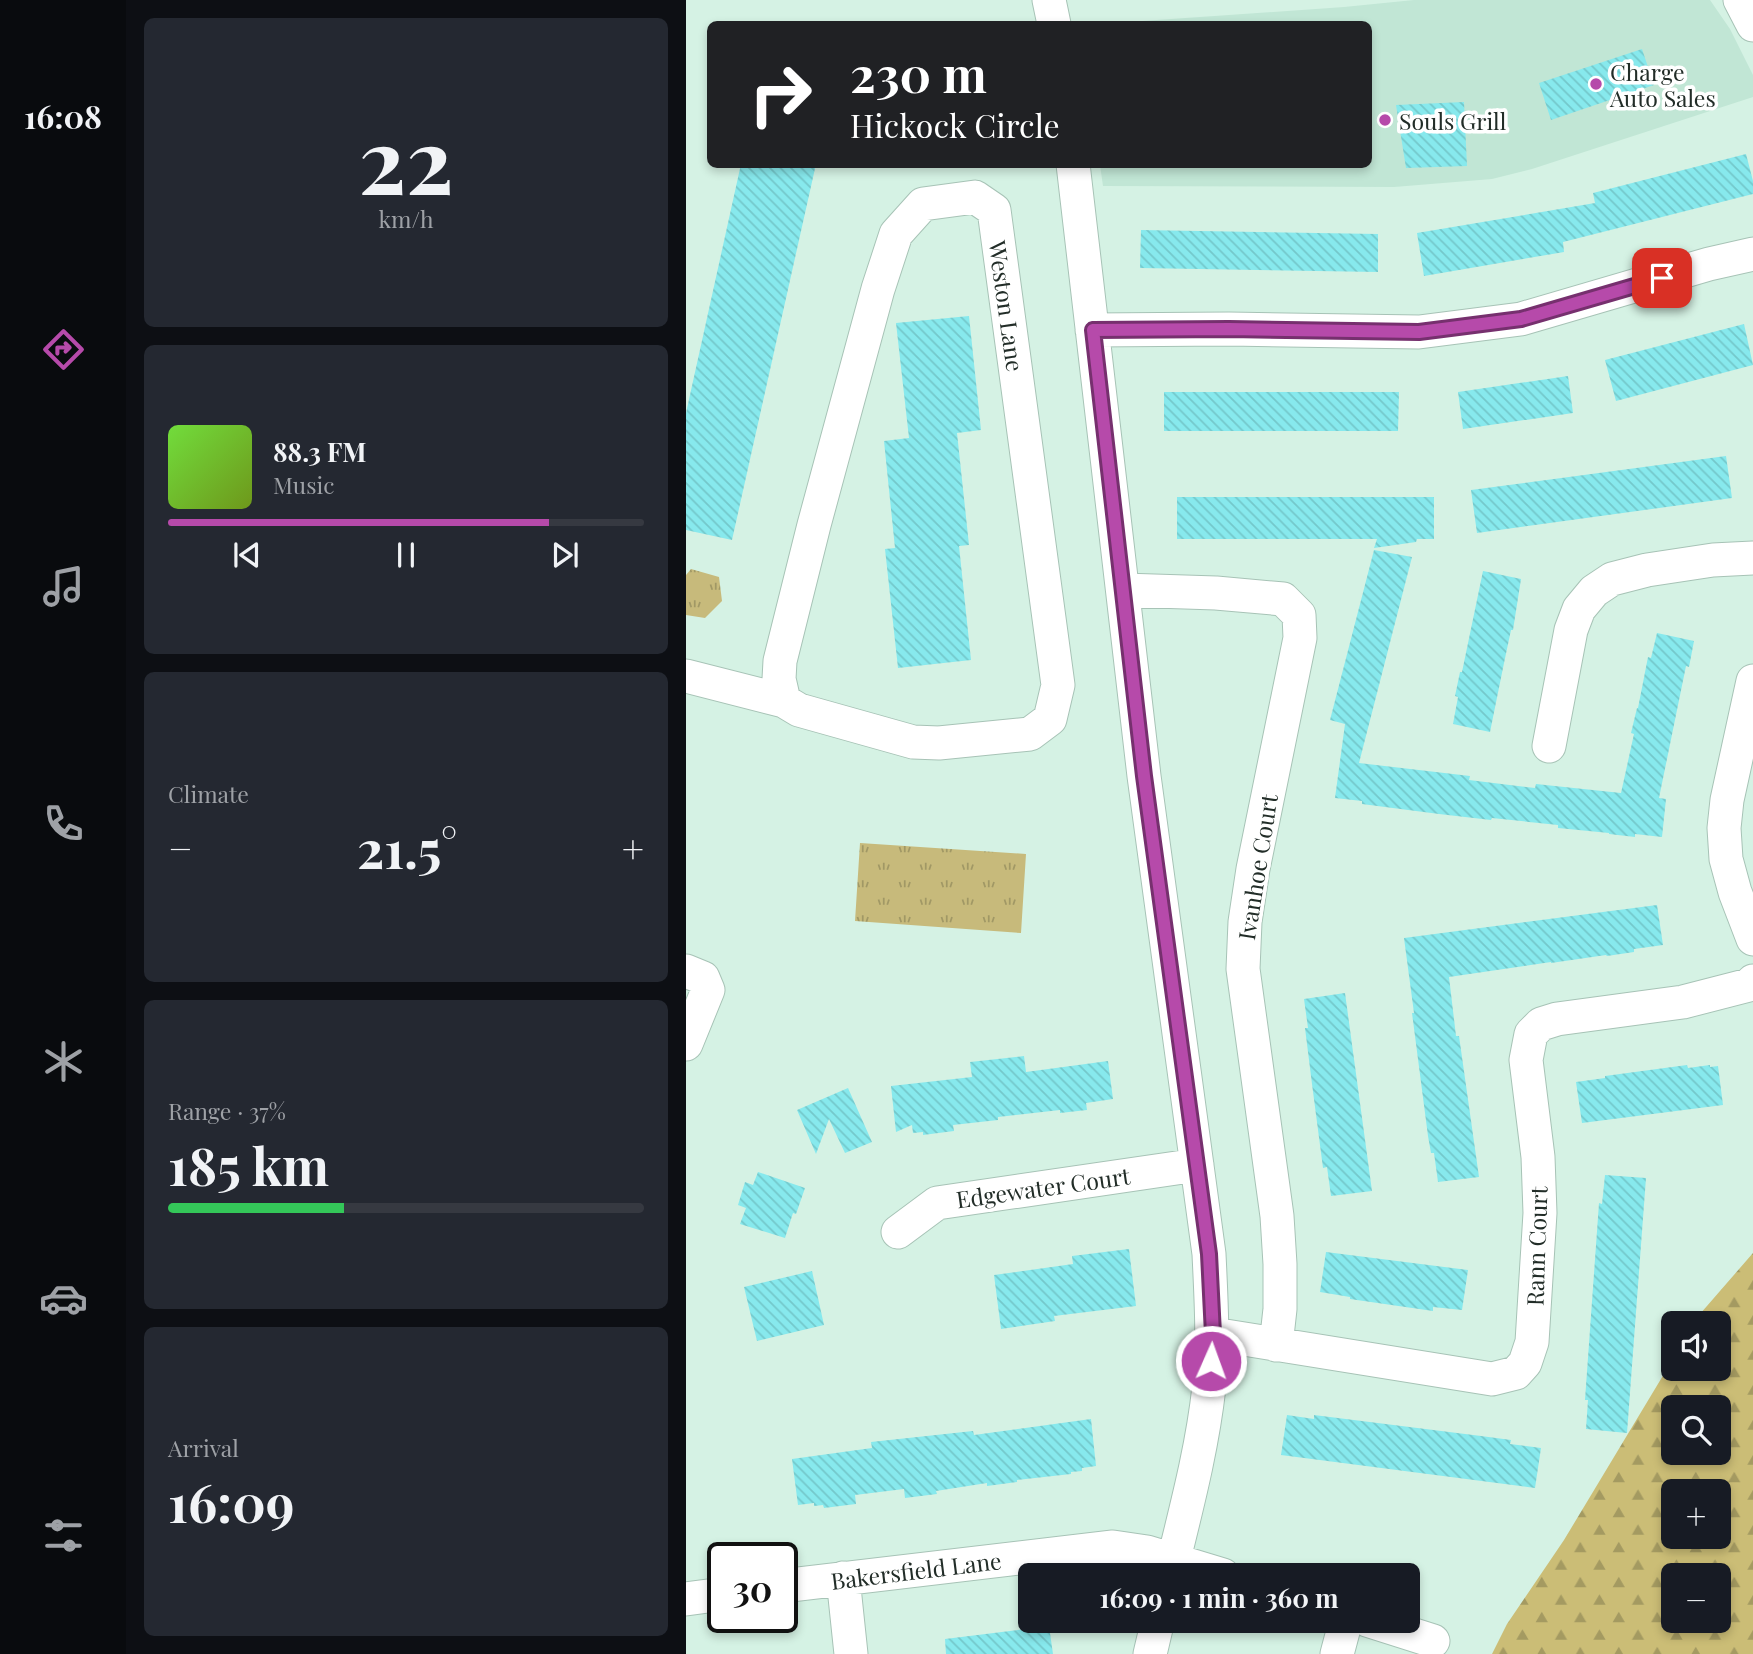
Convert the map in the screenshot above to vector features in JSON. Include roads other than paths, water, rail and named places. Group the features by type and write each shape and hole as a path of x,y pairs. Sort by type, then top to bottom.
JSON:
{"street":[{"path":"1049,0 1053,21"},
{"path":"1741,0 1753,25"},
{"path":"1073,168 1144,776 1209,1254 1213,1334 1207,1401 1192,1489 1173,1563"},
{"name":"Weston Lane","path":"686,676 784,701 799,710 913,742 939,743 1030,734 1049,719 1058,685 996,223 994,210 975,197 923,204 896,233 878,289 814,524 780,661 779,679 784,701"},
{"path":"1093,330 1432,330 1521,319 1709,264 1753,254"},
{"path":"1549,746 1571,630 1579,609 1594,592 1612,579 1647,570 1713,560 1753,558"},
{"name":"Ivanhoe Court","path":"1123,590 1216,593 1283,599 1299,615 1300,638 1253,869 1245,922 1243,969 1277,1216 1280,1309 1276,1345"},
{"path":"1753,681 1727,800 1724,828 1726,859 1753,939"},
{"path":"686,971 703,978 708,990 686,1044"},
{"name":"Rann Court","path":"1213,1334 1492,1379 1516,1373 1525,1363 1532,1342 1540,1213 1538,1157 1526,1059 1531,1034 1541,1024 1557,1019 1683,1002 1751,983"},
{"name":"Edgewater Court","path":"898,1231 937,1203 1197,1165"},
{"name":"Bakersfield Lane","path":"798,1584 1113,1547 1137,1550 1164,1563"},
{"path":"843,1578 851,1654"},
{"path":"686,1599 707,1596"},
{"path":"1150,1654 1155,1633"},
{"path":"1337,1654 1343,1633"},
{"path":"1408,1633 1433,1641"}],"place":[{"name":"Charge Auto Sales","path":"1596,84"},
{"name":"Souls Grill","path":"1385,120"}]}
